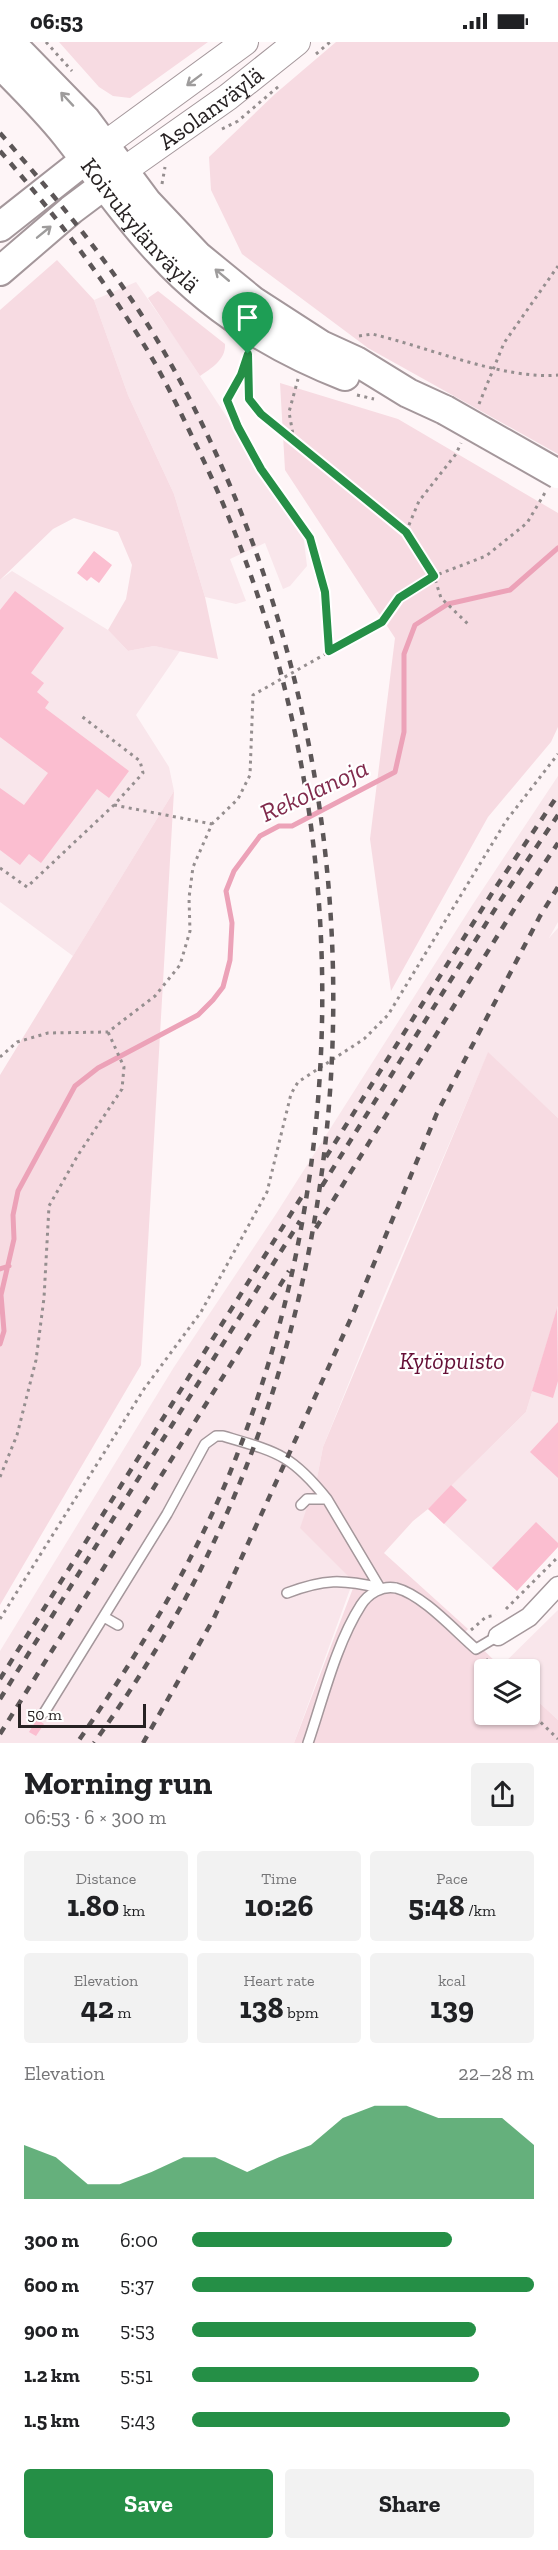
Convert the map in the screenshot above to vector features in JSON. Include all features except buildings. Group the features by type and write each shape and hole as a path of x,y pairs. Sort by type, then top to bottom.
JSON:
{"main road":[{"name":"Koivukylänväylä","path":"10,42 43,73 86,120 94,152"},
{"name":"Asolanväylä","path":"94,152 244,42"},
{"name":"Asolanväylä","path":"113,178 228,97 305,49"},
{"name":"Koivukylänväylä","path":"0,64 53,119 94,152 113,178 128,218 161,255 204,295 280,348 352,379 408,393"},
{"path":"0,227 94,152"},
{"name":"Koivukylänväylä","path":"113,178 147,202 198,256 253,301 321,345 357,361 408,393 444,410 555,478"},
{"path":"0,271 113,178"}],"street":[{"path":"498,1636 529,1617 558,1586"}],"lane":[{"path":"44,1713 167,1514 205,1444 216,1436 271,1450 288,1458 307,1474 327,1499 380,1588"},
{"path":"301,1506 307,1499 327,1499"},
{"path":"287,1593 316,1582 355,1582 380,1588 394,1588 412,1595 476,1649 498,1636"},
{"path":"308,1743 344,1640 362,1603 380,1588"},
{"path":"104,1617 118,1625"}],"path":[{"path":"305,49 330,42"},
{"path":"218,131 238,121 280,85"},
{"path":"147,202 162,187 166,165"},
{"path":"477,409 504,343 558,266"},
{"path":"350,338 372,334 495,368 536,376 558,375"},
{"path":"329,651 325,592 310,538 261,469 238,427 227,400 241,375 248,354 249,399 261,414 406,532 434,576 441,598 468,624"},
{"path":"294,441 289,412 299,375"},
{"path":"406,532 419,501 456,454 464,436"},
{"path":"0,1057 17,1042 48,1033 108,1032 155,996 180,965 190,931 189,898 193,867 212,824 238,799 250,775 254,695 382,622 399,598 434,576 486,556 528,523 555,478"},
{"path":"0,868 27,887 114,805 143,773 140,761 80,715"},
{"path":"0,1619 144,1389 201,1312 267,1192 291,1094 298,1082 364,1039 388,1015 506,821 558,754"},
{"path":"114,805 212,824"},
{"path":"0,1477 17,1436 36,1360 44,1298 49,1206 78,1155 122,1089 124,1067 108,1032"},
{"path":"462,1637 486,1617 501,1614 558,1557"},
{"path":"540,1722 558,1739"}],"shaded area":[{"path":"136,282 303,533 307,566 290,586 283,589 265,543 230,559 246,601 236,604 205,597 174,494 128,395 94,300"},
{"path":"12,571 108,630 128,651 154,646 180,651 136,715 169,767 174,791 73,956 0,902 0,580"},
{"path":"558,776 558,922 549,938 558,928 558,1118 488,1053 383,1298 323,1447 317,1478 356,1573 294,1743 0,1743 0,1651 174,1367 276,1214 473,904"},
{"path":"558,1306 558,1547 517,1591 428,1509 526,1412"},
{"path":"558,1610 558,1720 540,1703 540,1659 508,1659"}],"green space":[{"path":"59,42 208,42 130,98 113,96 99,87"},
{"path":"336,42 558,42 558,454 368,348 242,254 211,190 209,157 275,94"},
{"path":"57,260 94,300 128,395 174,494 205,597 218,659 154,646 128,651 108,630 126,599 132,565 118,532 74,518 53,529 0,580 0,310"},
{"path":"158,291 225,344 221,359 200,376 148,298"},
{"path":"280,383 398,419 558,513 558,727 551,742 488,817 391,991 370,839 395,638 285,470"},
{"path":"174,791 141,1365 0,1605 0,1075"},
{"name":"Kytöpuisto","path":"488,1052 558,1118 558,1306 526,1412 413,1521 384,1553 468,1629 465,1632 493,1659 474,1659 474,1725 540,1725 540,1703 558,1720 558,1743 294,1743 355,1583 300,1528 317,1478 323,1447"}],"waterway":[{"name":"Rekolanoja","path":"0,1344 4,1331 1,1295 14,1239 13,1215 18,1191 75,1086 98,1068 198,1015 223,987 230,960 232,923 226,891 234,871 260,836 279,826 292,826 395,772 404,732 404,654 415,625 448,604 510,590 558,548"},
{"name":"Rekolanoja","path":"0,1269 9,1266"}],"railway":[{"path":"0,133 87,238 127,293 163,350 232,490 283,637 317,789 332,943 329,1099 309,1253 269,1403 199,1573 157,1648 94,1743"},
{"path":"0,151 79,249 149,353 200,453 251,576 288,702 312,832 322,964 318,1096 301,1227 271,1355 227,1480 212,1515 159,1615 77,1743"},
{"path":"326,1157 494,890 558,795"},
{"path":"322,1186 502,898 558,815"},
{"path":"316,1228 516,906 558,843"},
{"path":"143,1743 214,1618 352,1316 437,1113 540,916 558,887"},
{"path":"0,1679 304,1193"},
{"path":"0,1699 300,1221"},
{"path":"0,1734 289,1271"}],"route":[{"path":"248,354 249,399 261,414 406,532 434,576 399,598 382,622 329,651 325,592 310,538 261,469 238,427 227,400 241,375 248,354"}]}
